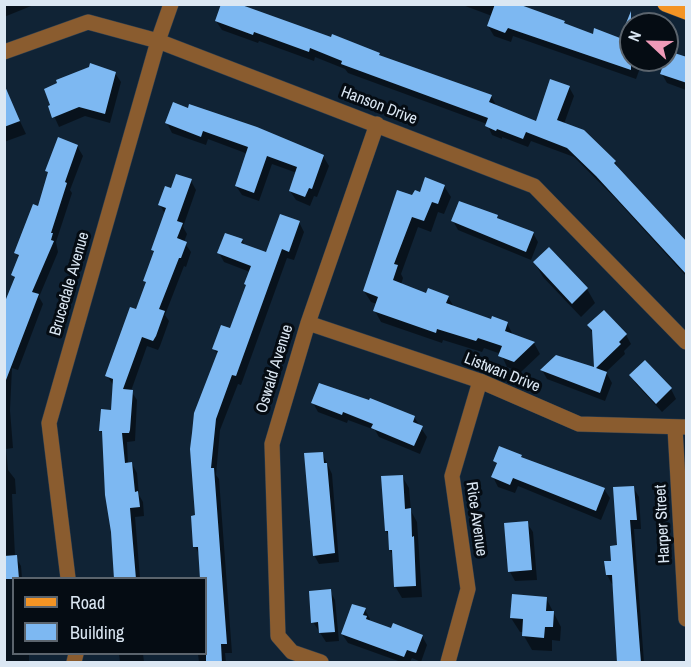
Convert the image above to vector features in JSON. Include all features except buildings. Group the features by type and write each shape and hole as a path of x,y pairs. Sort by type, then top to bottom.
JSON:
{"main road":[{"path":"665,4 687,12"}],"street":[{"name":"Brucedale Avenue","path":"68,577 49,423 158,41 171,4"},
{"name":"Hanson Drive","path":"4,52 88,22 158,41 534,186 687,342"},
{"name":"Oswald Avenue","path":"321,663 292,652 278,636 272,444 308,323 377,124"},
{"name":"Listwan Drive","path":"308,323 480,381 579,424 681,428"},
{"name":"Rice Avenue","path":"448,663 468,589 452,476 480,381"},
{"name":"Harper Street","path":"681,428 687,619"}]}
